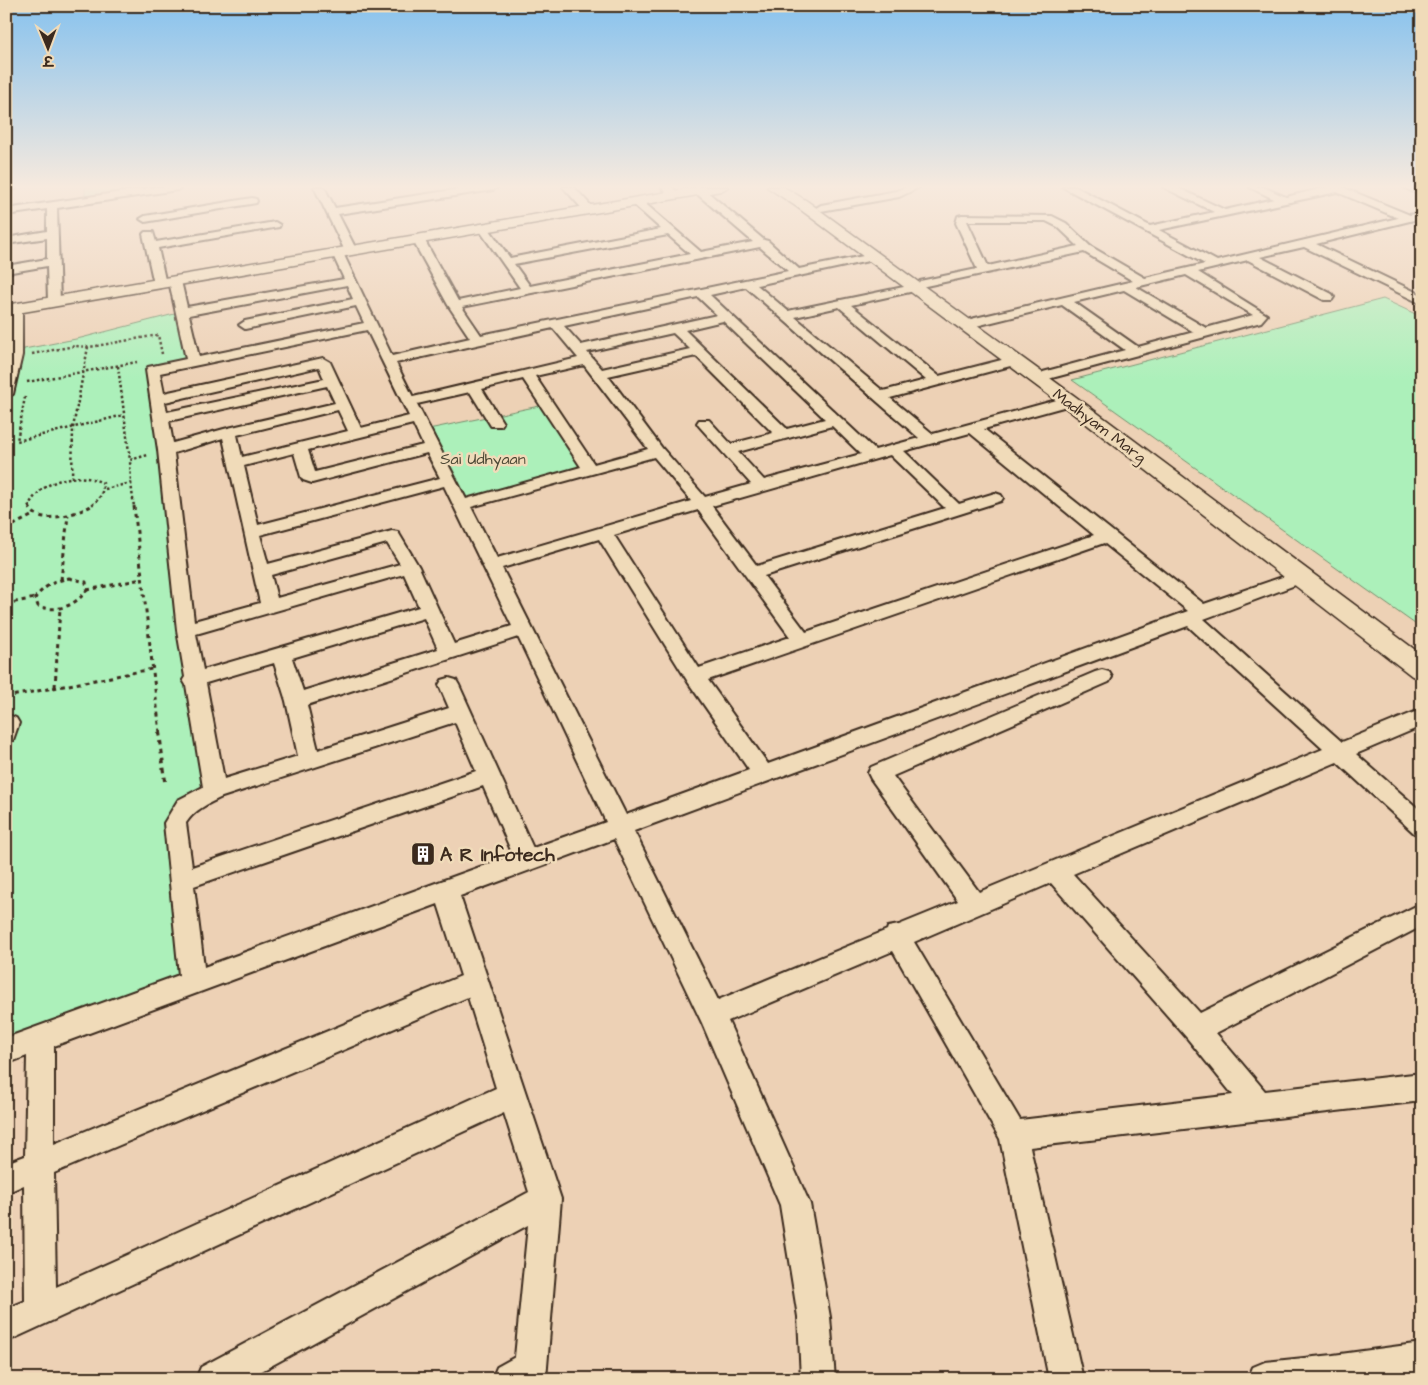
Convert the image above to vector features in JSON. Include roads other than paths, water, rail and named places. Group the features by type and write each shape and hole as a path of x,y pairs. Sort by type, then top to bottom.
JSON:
{"street":[{"path":"53,252 54,302"},
{"path":"155,252 182,312 193,362"},
{"path":"6,394 11,355 11,309 345,252 351,281 388,361 492,565 712,1015 795,1204 814,1317 818,1379"},
{"path":"425,252 454,305 478,340"},
{"path":"500,252 527,290"},
{"path":"507,262 562,252"},
{"path":"693,252 697,255"},
{"path":"454,305 716,252"},
{"path":"773,252 797,273"},
{"name":"Madhyam Marg","path":"867,252 976,322 1422,647"},
{"name":"Madhyam Marg","path":"876,252 1012,361 1069,401 1422,669"},
{"path":"975,252 984,271"},
{"path":"785,315 1070,252"},
{"path":"1092,252 1144,282"},
{"path":"1191,252 1214,264"},
{"path":"976,322 1267,252"},
{"path":"1325,252 1422,300"},
{"path":"1249,256 1328,297"},
{"path":"388,361 478,340 874,257"},
{"path":"6,270 53,262"},
{"path":"1048,375 1256,319 1261,315 1187,271"},
{"path":"182,312 351,281"},
{"path":"749,284 929,438"},
{"path":"1126,286 1203,332"},
{"path":"701,294 871,455"},
{"path":"1064,300 1135,351"},
{"path":"245,325 360,301"},
{"path":"238,302 253,349"},
{"path":"841,303 936,381"},
{"path":"236,463 356,433 474,387 526,374 582,355 676,328 725,317"},
{"path":"556,324 702,504 803,641"},
{"path":"215,791 193,680 166,450 153,370 372,325"},
{"path":"676,328 784,435"},
{"path":"598,374 699,351"},
{"path":"880,396 1012,361"},
{"path":"160,409 323,362 356,433"},
{"path":"526,374 590,469"},
{"path":"160,409 332,381"},
{"path":"474,387 496,423"},
{"path":"492,565 929,438 1069,401"},
{"path":"166,450 230,432 343,405"},
{"path":"727,450 834,421"},
{"path":"704,423 761,486"},
{"path":"972,427 1107,536 1196,615 1422,826"},
{"path":"230,432 251,532 270,607"},
{"path":"300,447 309,477 314,478 432,447"},
{"path":"893,449 956,510"},
{"path":"461,506 657,450"},
{"path":"251,532 449,480"},
{"path":"753,572 995,498"},
{"path":"604,533 695,677 763,774"},
{"path":"261,572 392,536 410,567 449,653"},
{"path":"695,677 1107,536"},
{"path":"186,630 410,567"},
{"path":"6,1051 621,828 1300,577"},
{"path":"193,680 430,610"},
{"path":"296,701 523,629"},
{"path":"281,654 296,701 310,761"},
{"path":"973,903 879,773 1102,677"},
{"path":"449,685 527,861"},
{"path":"193,984 175,823 181,810 189,803 215,791 461,712"},
{"path":"712,1015 973,903 1422,717"},
{"path":"6,724 9,723 6,734"},
{"path":"182,880 488,776"},
{"path":"1054,870 1196,1029 1260,1107"},
{"path":"446,890 546,1199 523,1375"},
{"path":"1196,1029 1422,914"},
{"path":"898,935 1013,1135 1066,1379"},
{"path":"6,1178 475,982"},
{"path":"41,1039 39,1165 41,1310"},
{"path":"1013,1135 1422,1087"},
{"path":"6,1326 513,1095"},
{"path":"213,1379 546,1199"},
{"path":"1265,1379 1334,1375 1422,1359"}],"place":[{"name":"A R Infotech","path":"423,854"}],"park label":[{"name":"Sai Udhyaan","path":"483,458"}]}
